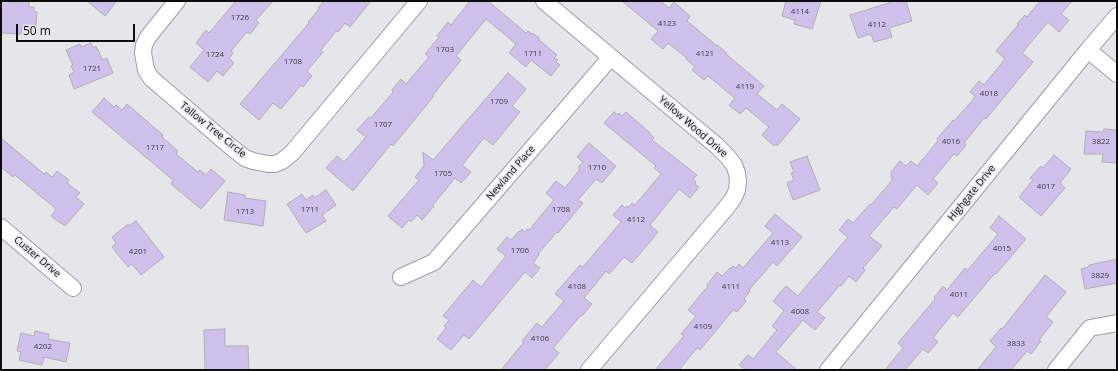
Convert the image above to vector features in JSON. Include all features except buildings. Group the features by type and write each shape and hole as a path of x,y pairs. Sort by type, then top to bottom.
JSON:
{"street":[{"name":"Tallow Tree Circle","path":"177,1 148,37 144,45 143,53 146,70 151,78 231,148 246,158 268,164 275,164 282,161 292,153 419,1"},
{"name":"Yellow Wood Drive","path":"544,1 711,141 734,165 738,181 737,190 733,199 726,208 589,370"},
{"name":"Highgate Drive","path":"828,370 1117,16"},
{"path":"1088,50 1117,74"},
{"name":"Newland Place","path":"401,277 434,262 611,57"},
{"name":"Custer Drive","path":"1,227 73,288"},
{"path":"1056,370 1090,328 1117,323"}]}
